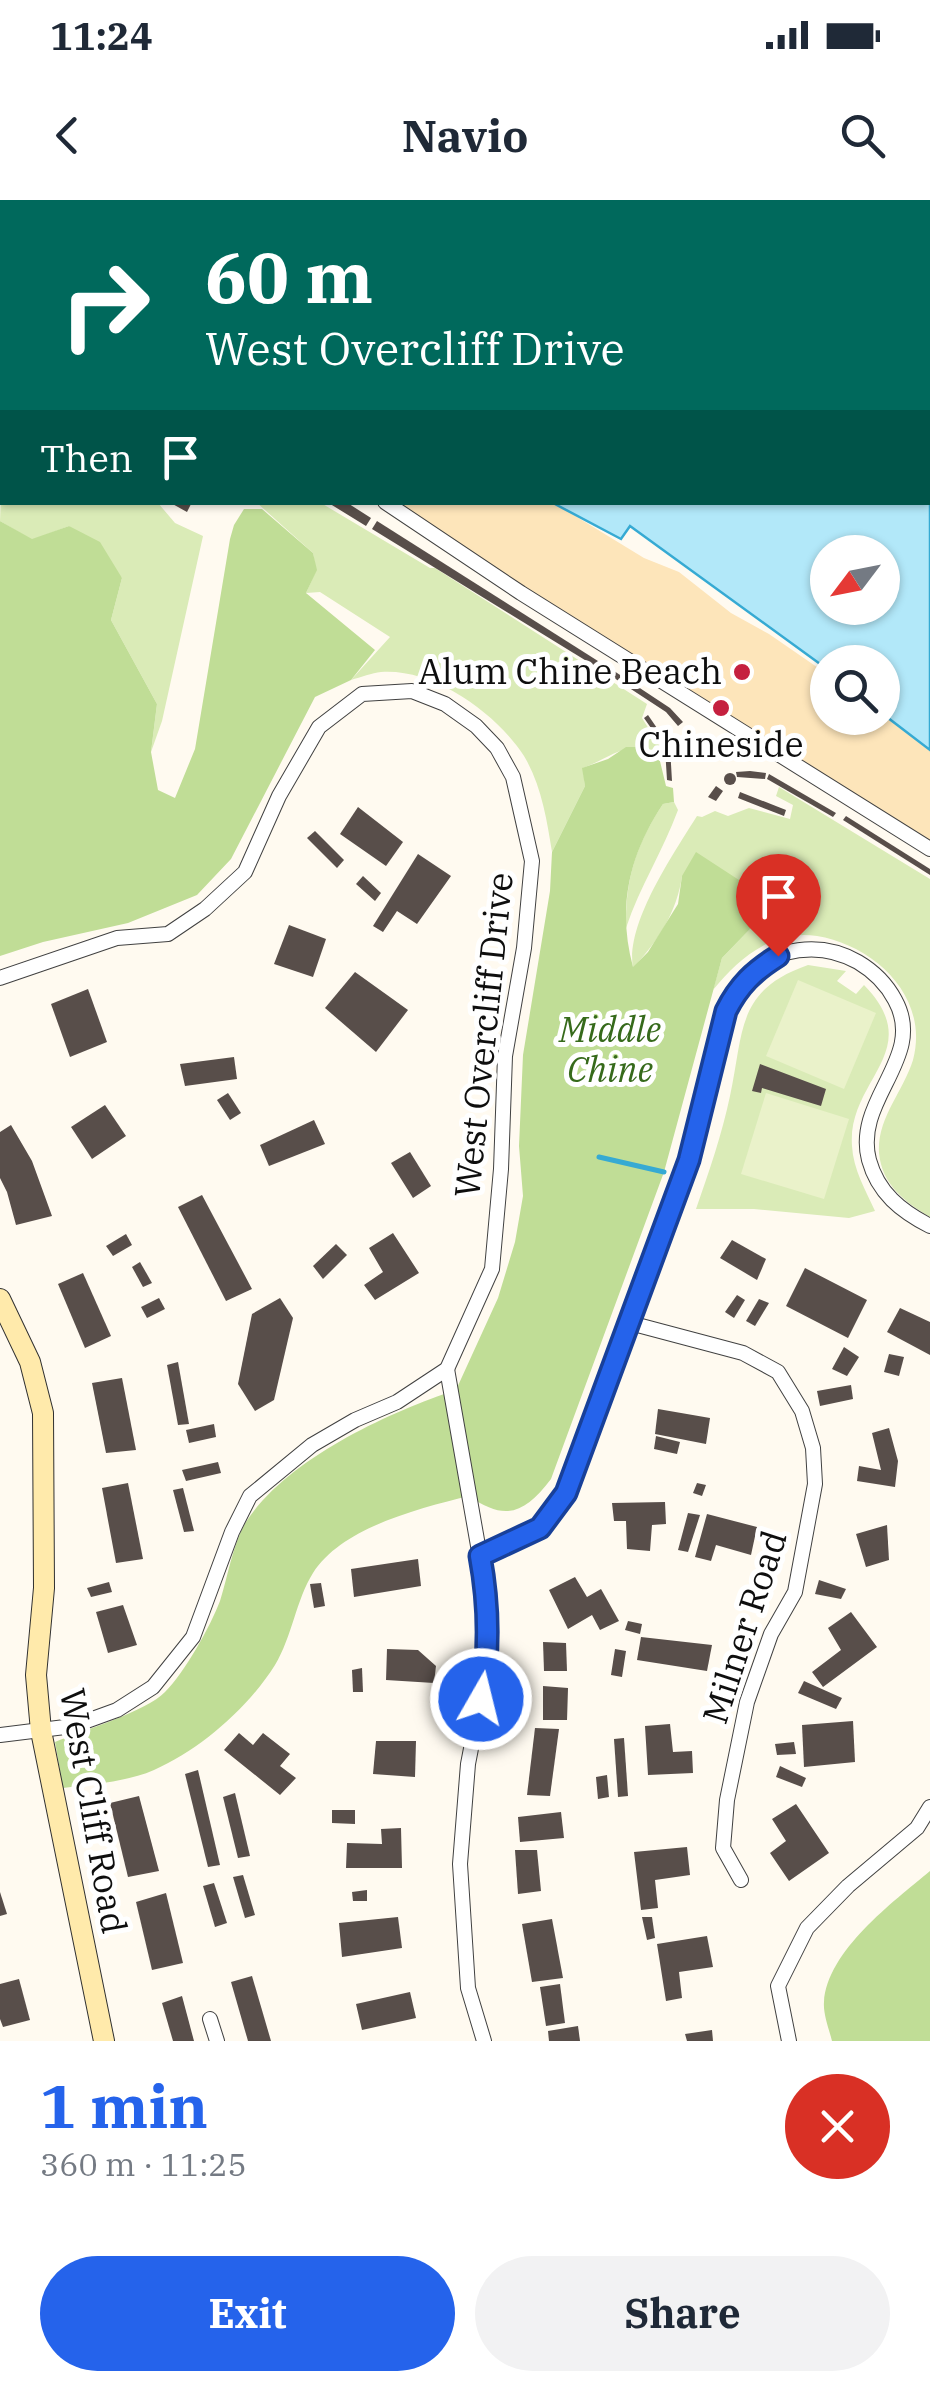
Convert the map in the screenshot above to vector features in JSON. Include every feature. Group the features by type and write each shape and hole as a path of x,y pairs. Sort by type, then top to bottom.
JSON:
{"street":[{"path":"389,505 521,593 930,849"},
{"name":"West Overcliff Drive","path":"0,978 117,938 168,934 205,909 245,872 278,796 320,727 362,694 412,691 445,704 476,726 513,776 532,862 524,948 505,1056 492,1269 448,1369"},
{"path":"480,1556 540,1528 566,1493 689,1160 726,1011 736,990 753,972 778,956 799,949 824,949 846,955 885,983 900,1009 904,1033 899,1058 868,1118 869,1159 880,1186 896,1204 930,1226"},
{"name":"West Cliff Road","path":"0,1299 30,1362 44,1413 44,1588 36,1675 41,1731 104,2041"},
{"name":"Milner Road","path":"630,1323 744,1353 778,1372 802,1410 813,1448 815,1484 795,1592 770,1634 747,1702 728,1800 723,1848 741,1880"},
{"path":"0,1736 72,1726 117,1710 153,1687 193,1637 232,1532 250,1496 312,1445 397,1402 448,1369 487,1596 488,1661 468,1764 460,1864 468,1988 484,2041"},
{"path":"789,2041 778,1986 807,1928 848,1886 917,1828 930,1807"},
{"path":"210,2019 217,2041"}],"green space":[{"path":"1,505 160,505 175,523 203,536 162,721 151,752 157,704 111,620 122,578 69,526 32,540 0,521"},
{"path":"259,505 324,505 435,568 647,704 642,718 659,745 659,757 629,749 583,768 585,786 552,852 530,767 512,740 480,709 422,677 381,672 351,680 390,637 320,592 306,593 316,571 313,553"},
{"path":"244,509 262,509 313,553 317,570 306,593 375,650 351,680 315,697 231,859 197,895 128,923 0,956 0,521 32,539 69,526 100,542 122,578 111,620 157,704 151,752 158,790 175,798 195,749 230,539"},
{"name":"Middle Chine","path":"626,747 644,747 659,757 666,786 673,788 674,802 663,804 651,823 629,882 626,924 633,967 648,952 678,904 682,876 696,852 762,895 753,926 722,958 664,1172 551,1479 532,1500 514,1510 494,1509 469,1496 384,1522 343,1543 313,1573 275,1665 222,1726 189,1751 144,1774 63,1788 55,1742 144,1706 173,1683 220,1601 241,1530 264,1499 286,1478 341,1441 400,1411 456,1390 498,1298 515,1242 523,1196 519,1146 523,1055 550,891 552,852 585,786 582,768 608,759"},
{"path":"779,787 930,879 930,1217 896,1191 881,1164 882,1128 909,1072 916,1037 905,995 876,962 838,941 817,936 786,937 758,948 713,990 722,958 753,926 682,876 665,925 633,968 636,931 644,910 697,816 715,811 728,816 749,808 790,819 793,805 776,796"},
{"path":"674,802 678,810 626,928 630,878 639,848 663,804"},
{"path":"808,965 846,971 837,981 856,994 864,985 882,1008 888,1029 887,1047 854,1123 852,1146 860,1180 875,1211 849,1218 754,1209 696,1209 723,1124 747,1016 767,987"},
{"path":"798,980 876,1013 844,1089 766,1056"},
{"path":"766,1093 849,1119 824,1199 741,1174"},
{"path":"930,1871 930,2041 832,2041 824,2002 837,1964 864,1929"}],"sand":[{"name":"Alum Chine Beach","path":"397,505 557,505 644,558 679,572 731,613 810,662 810,735 900,735 900,715 930,730 930,842 572,620"}],"water":[{"path":"557,505 930,505 930,750 900,727 900,645 810,645 810,657 630,526 621,539"}],"building":[{"path":"332,505 351,505 371,518 366,526"},
{"path":"377,521 609,668 606,673 372,529"},
{"path":"611,669 670,708 683,722 678,726 666,712 608,674"},
{"path":"648,715 670,747 672,781 667,780 665,748 644,718"},
{"path":"736,772 766,773 765,779 737,777"},
{"path":"730,773 736,779 730,785 724,779"},
{"path":"769,774 836,813 833,817 767,779"},
{"path":"716,786 723,791 716,801 708,797"},
{"path":"740,792 786,810 784,816 738,798"},
{"path":"358,807 403,842 386,866 340,834"},
{"path":"846,816 930,869 930,875 843,820"},
{"path":"315,831 344,860 337,868 307,838"},
{"path":"418,854 451,876 417,924 397,911 383,932 373,926"},
{"path":"363,876 381,893 375,901 356,884"},
{"path":"289,925 326,939 313,977 274,964"},
{"path":"355,972 408,1010 376,1052 325,1008"},
{"path":"88,989 107,1042 70,1057 51,1004"},
{"path":"234,1057 237,1079 185,1086 180,1064"},
{"path":"760,1064 826,1089 821,1106 762,1088 761,1093 752,1091"},
{"path":"228,1093 241,1113 230,1120 217,1100"},
{"path":"105,1105 126,1136 92,1159 71,1127"},
{"path":"314,1120 325,1144 269,1166 260,1145"},
{"path":"11,1125 32,1161 52,1216 16,1225 0,1178 0,1132"},
{"path":"410,1152 431,1186 413,1198 391,1163"},
{"path":"202,1195 252,1289 226,1301 178,1207"},
{"path":"393,1233 419,1273 375,1300 364,1285 383,1272 369,1248"},
{"path":"126,1234 132,1245 113,1256 106,1246"},
{"path":"732,1240 766,1259 757,1280 720,1258"},
{"path":"336,1244 347,1255 323,1279 313,1266"},
{"path":"140,1262 152,1283 143,1287 132,1267"},
{"path":"805,1268 867,1300 848,1338 786,1306"},
{"path":"83,1273 111,1336 85,1348 58,1284"},
{"path":"737,1295 745,1300 734,1318 725,1312"},
{"path":"159,1298 165,1309 147,1318 141,1307"},
{"path":"280,1298 293,1318 274,1400 255,1411 238,1384 252,1314"},
{"path":"759,1299 769,1303 755,1326 746,1321"},
{"path":"900,1308 930,1322 930,1355 887,1332"},
{"path":"844,1347 859,1357 847,1376 832,1369"},
{"path":"889,1354 904,1357 899,1376 884,1372"},
{"path":"178,1362 189,1424 178,1425 167,1365"},
{"path":"122,1378 136,1450 106,1453 92,1383"},
{"path":"851,1385 853,1399 820,1406 817,1391"},
{"path":"658,1409 710,1418 706,1444 655,1434"},
{"path":"214,1424 216,1437 189,1443 186,1430"},
{"path":"889,1428 898,1461 895,1487 857,1481 859,1466 881,1470 872,1433"},
{"path":"656,1436 680,1442 677,1454 654,1449"},
{"path":"218,1462 221,1473 186,1481 182,1470"},
{"path":"128,1483 143,1559 116,1563 102,1488"},
{"path":"697,1483 706,1485 702,1496 693,1493"},
{"path":"183,1488 194,1531 184,1532 173,1490"},
{"path":"665,1502 666,1524 652,1525 650,1551 627,1549 626,1521 614,1521 612,1503"},
{"path":"688,1513 700,1515 688,1552 678,1550"},
{"path":"707,1514 757,1527 751,1555 716,1545 711,1561 695,1557"},
{"path":"887,1525 889,1560 866,1567 856,1534"},
{"path":"418,1559 421,1586 354,1597 351,1569"},
{"path":"575,1577 587,1597 601,1589 619,1621 600,1630 592,1615 568,1629 549,1590"},
{"path":"819,1580 846,1589 841,1599 815,1594"},
{"path":"109,1582 112,1592 91,1597 87,1588"},
{"path":"321,1583 325,1606 314,1608 310,1584"},
{"path":"123,1605 137,1645 108,1653 96,1612"},
{"path":"851,1612 877,1647 823,1687 812,1672 841,1650 828,1628"},
{"path":"628,1621 642,1624 640,1634 625,1630"},
{"path":"641,1637 712,1645 707,1671 637,1660"},
{"path":"543,1642 566,1643 567,1671 544,1671"},
{"path":"387,1649 418,1650 436,1666 434,1683 386,1680"},
{"path":"615,1649 626,1651 622,1677 611,1675"},
{"path":"362,1668 363,1692 353,1692 352,1670"},
{"path":"804,1681 842,1698 836,1709 798,1693"},
{"path":"543,1686 568,1688 567,1720 543,1720"},
{"path":"853,1721 855,1762 804,1767 802,1725"},
{"path":"670,1724 673,1752 692,1751 693,1773 648,1775 645,1726"},
{"path":"535,1728 559,1729 550,1796 527,1795"},
{"path":"239,1733 253,1745 263,1733 290,1754 280,1766 296,1778 280,1795 224,1750"},
{"path":"624,1738 628,1796 618,1797 614,1739"},
{"path":"376,1741 416,1741 415,1777 373,1774"},
{"path":"794,1742 796,1754 777,1755 775,1744"},
{"path":"780,1766 806,1778 802,1787 776,1777"},
{"path":"198,1770 220,1865 208,1867 185,1774"},
{"path":"607,1775 609,1797 598,1799 596,1777"},
{"path":"235,1793 250,1856 238,1858 223,1797"},
{"path":"139,1796 159,1871 128,1877 110,1803"},
{"path":"796,1804 829,1853 789,1881 770,1853 786,1841 772,1819"},
{"path":"332,1810 355,1810 355,1824 332,1823"},
{"path":"561,1812 564,1838 520,1842 518,1817"},
{"path":"401,1828 402,1868 346,1868 347,1843 382,1844 381,1829"},
{"path":"687,1847 690,1875 655,1880 658,1908 641,1910 634,1852"},
{"path":"515,1850 537,1850 541,1891 518,1894"},
{"path":"243,1875 255,1915 245,1918 233,1877"},
{"path":"214,1883 227,1923 215,1927 203,1886"},
{"path":"367,1890 367,1901 353,1901 352,1892"},
{"path":"0,1892 7,1914 0,1916"},
{"path":"166,1893 183,1963 152,1970 136,1902"},
{"path":"398,1917 402,1948 342,1957 339,1923"},
{"path":"642,1917 652,1917 655,1938 647,1940"},
{"path":"552,1919 563,1978 532,1982 522,1924"},
{"path":"707,1936 713,1967 679,1972 682,1998 666,2001 657,1944"},
{"path":"252,1976 271,2041 248,2041 231,1982"},
{"path":"19,1979 30,2020 3,2027 0,1984"},
{"path":"560,1984 565,2023 546,2026 540,1987"},
{"path":"410,1992 416,2018 362,2030 356,2004"},
{"path":"182,1996 194,2041 173,2041 162,2003"},
{"path":"578,2026 580,2041 549,2041 548,2031"},
{"path":"712,2030 713,2041 687,2041 685,2034"}],"waterway":[{"path":"599,1157 664,1172"}],"place":[{"name":"Alum Chine Beach","path":"742,672"},
{"name":"Chineside","path":"721,708"}],"route":[{"path":"481,1699 488,1661 487,1596 480,1556 540,1528 566,1493 689,1160 726,1011 736,990 753,972 778,956"}]}
